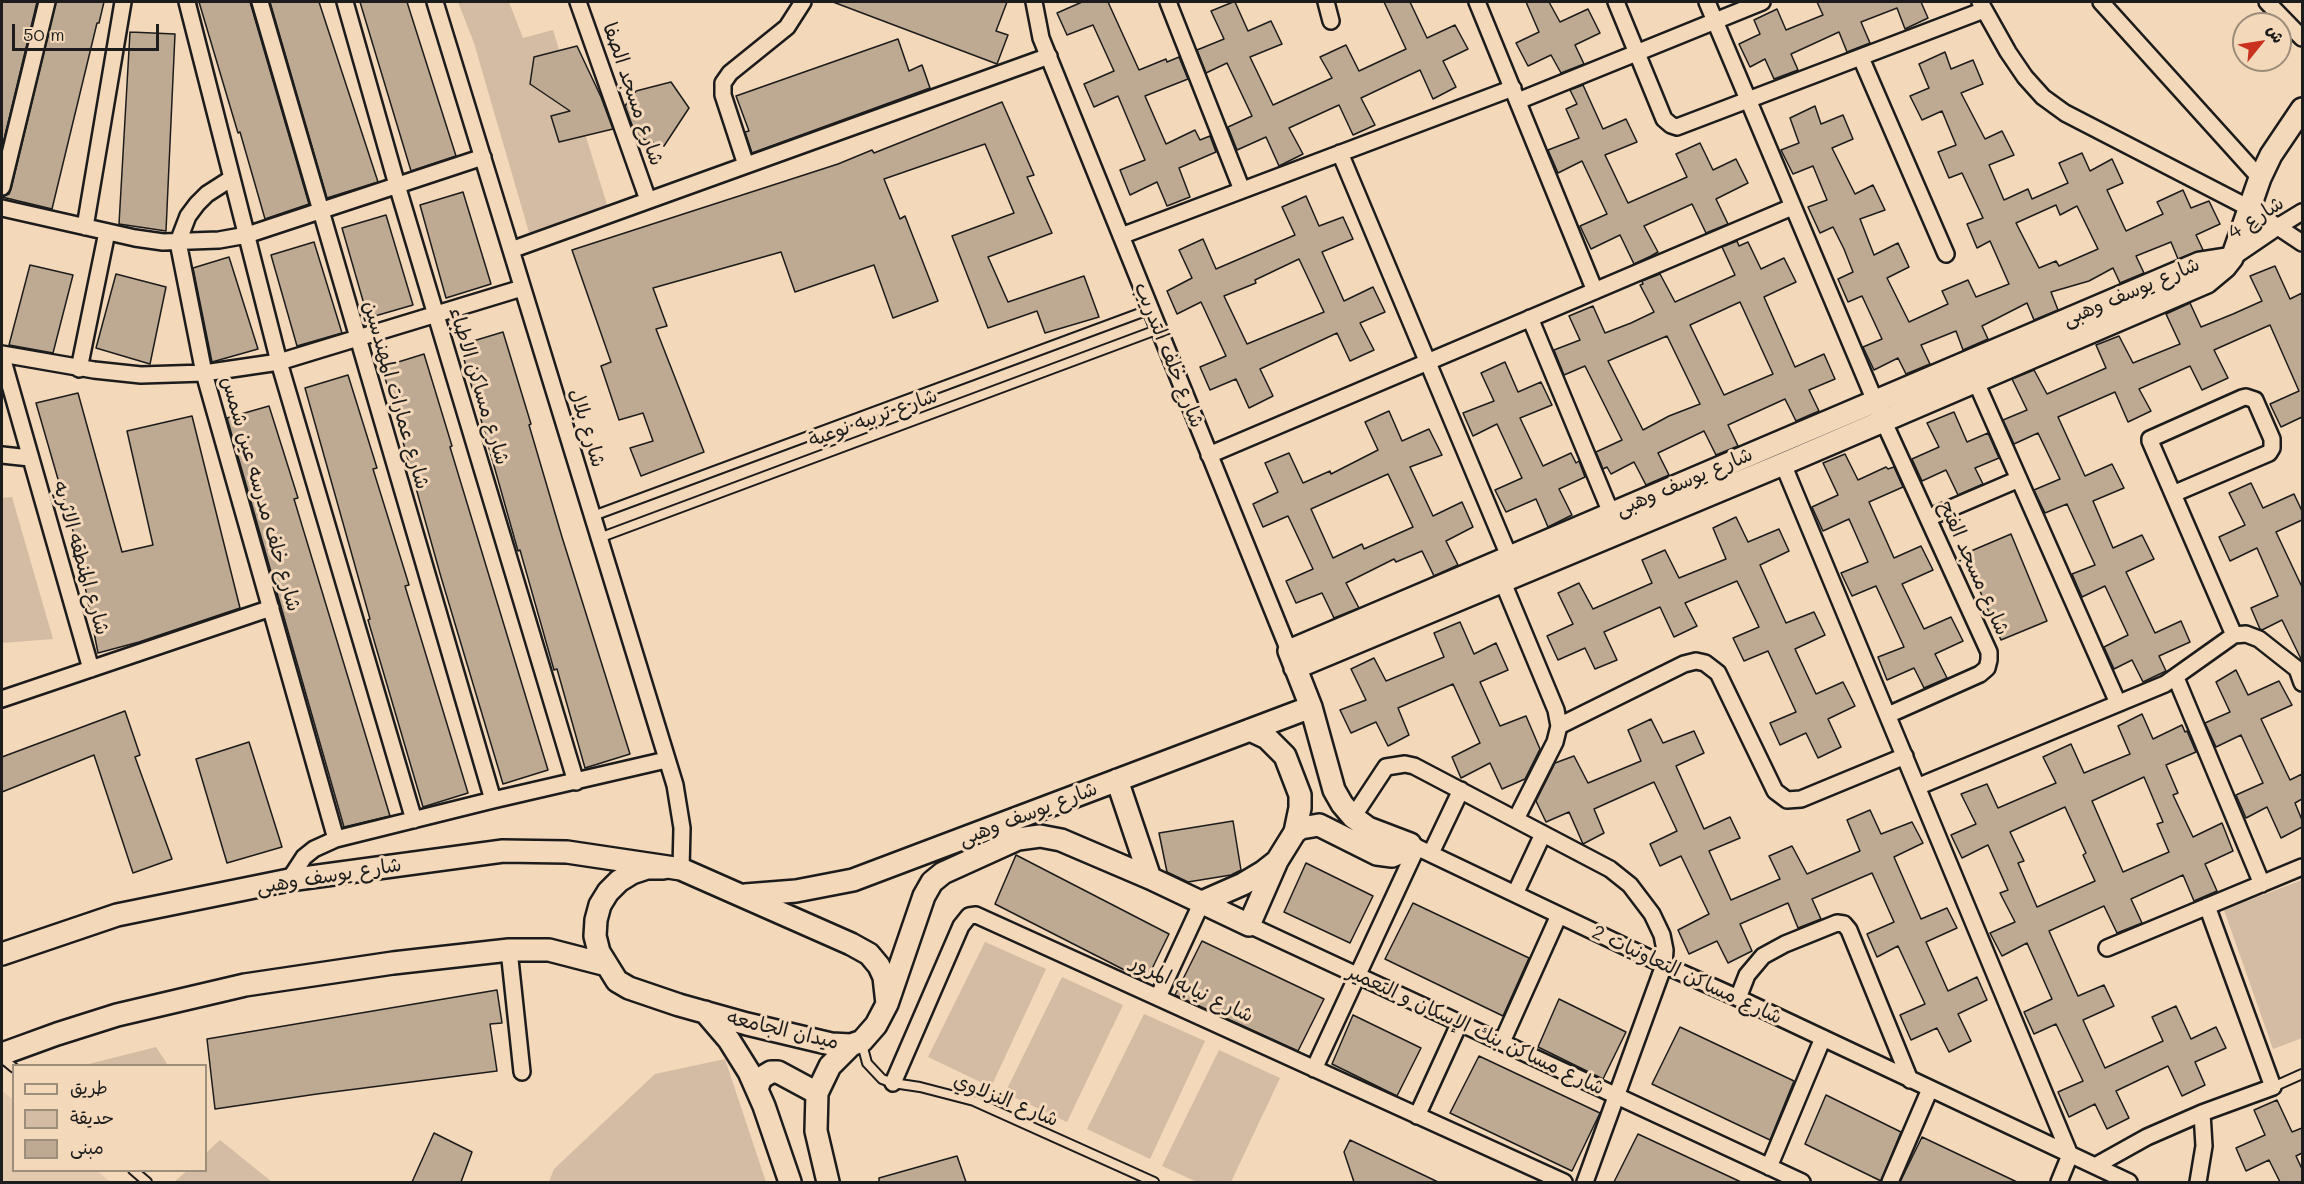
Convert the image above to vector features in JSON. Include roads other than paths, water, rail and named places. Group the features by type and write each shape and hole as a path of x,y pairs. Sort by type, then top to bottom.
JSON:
{"street":[{"path":"2,187 47,2"},
{"path":"85,227 123,2"},
{"path":"187,2 279,362 414,820"},
{"name":"شارع عمارات المهندسين","path":"260,2 492,800"},
{"name":"شارع مساكن الاطباء","path":"345,2 397,185 576,782"},
{"name":"شارع بلال","path":"435,2 680,807 683,851 672,869"},
{"name":"شارع مسجد الصفا","path":"578,2 648,200"},
{"path":"746,165 723,95 723,83 730,73 787,27 803,2"},
{"name":"شارع خلف التدريب","path":"1034,2 1041,38 1311,707"},
{"path":"1168,2 1242,190"},
{"path":"1326,2 1331,21"},
{"path":"1477,2 1595,291"},
{"path":"1616,2 1664,119 1671,125 1682,126 1861,58 1982,6 2008,52 2025,77 2043,97 2065,113 2251,209 2302,243"},
{"name":"شارع مسجد الفتح","path":"1707,2 1879,410 1989,652 1987,668 1980,674 1888,715"},
{"path":"1121,236 1340,153 1637,52 1762,2"},
{"path":"2101,2 2260,178"},
{"path":"2267,2 2302,38"},
{"path":"511,250 1049,56"},
{"path":"1861,58 1946,254"},
{"path":"2232,258 2260,178 2271,155 2302,109"},
{"path":"1340,153 1427,362 1556,710 1559,726 1555,742 1516,819"},
{"path":"2,208 135,238 178,242 219,240 248,235 483,157"},
{"path":"178,242 188,216 197,204 207,194 232,178"},
{"path":"1209,455 1792,207"},
{"name":"شارع 4","path":"2232,258 2302,212"},
{"path":"78,369 107,232"},
{"name":"شارع خلف مدرسه عين شمس","path":"178,242 204,374 336,839"},
{"name":"شارع يوسف وهبى","path":"1292,660 1502,566 1611,513 1879,410 2200,263 2232,258"},
{"name":"شارع يوسف وهبى","path":"1502,566 1783,464 1879,410 1976,382 2207,282 2232,258"},
{"path":"2,356 78,369 141,375 204,374 279,362 522,288"},
{"path":"1530,318 1611,513"},
{"name":"شارع المنطقه الاثريه","path":"2,356 91,669"},
{"path":"1976,382 2118,703"},
{"path":"2173,494 2269,453 2272,448 2272,439 2255,400 2247,397 2241,398 2150,439 2173,494 2234,635"},
{"path":"2,455 30,458"},
{"path":"1783,464 2070,1155 2059,1182"},
{"path":"1928,518 2019,479"},
{"path":"2,699 271,608"},
{"path":"1917,787 2176,678 2234,635 2253,635 2301,673"},
{"path":"1559,726 1684,664 1696,661 1705,663 1718,673 1775,791 1787,800 1801,799 1905,756"},
{"path":"2176,678 2262,884"},
{"name":"شارع يوسف وهبى","path":"739,894 767,895 853,880 1311,707"},
{"name":"شارع مساكن التعاونيات 2","path":"1311,707 1334,790 1353,817 1368,828 1419,848 2129,1182"},
{"path":"1249,925 1277,861 1295,832 1300,808 1300,795 1285,756 1267,738 1250,730"},
{"path":"289,880 304,857 314,849 336,839 666,760"},
{"path":"1353,817 1386,766 1395,764 1414,766 1610,869 1630,885 1658,924 1665,950 1664,965 1585,1182"},
{"path":"1117,780 1150,878"},
{"path":"1314,1069 1419,848 1461,790"},
{"path":"1295,832 1308,826 1319,825 1384,856 1419,848"},
{"path":"1515,894 1543,834"},
{"name":"شارع يوسف وهبى","path":"932,882 943,873 1008,842 1040,836 1061,840 1150,878"},
{"name":"شارع يوسف وهبى","path":"2,954 117,915 289,880 503,851 600,855 672,869"},
{"path":"887,1004 924,896 932,882 917,856"},
{"path":"1158,997 1202,902 1243,884 1277,861"},
{"path":"2107,948 2302,867"},
{"name":"ميدان الجامعه","path":"672,869 647,868 632,873 619,881 600,905 596,920 599,951 617,981 629,988 804,1039 856,1043 876,1025 887,1004"},
{"path":"672,869 739,894 851,944 868,954 879,966 884,977 887,1004"},
{"name":"شارع مساكن بنك الإسكان و التعمير","path":"1150,878 1616,1095 1775,1174 1802,1182"},
{"path":"2095,1166 2147,1137 2202,1113 2273,1087 2207,906"},
{"path":"1502,1042 1559,915"},
{"name":"شارع نيابه المرور","path":"893,1083 961,926 969,916 982,916 1564,1182"},
{"path":"1738,998 1747,975 1764,956 1785,944 1837,923 1844,924 1849,930 1910,1080"},
{"path":"509,950 522,1072"},
{"path":"2,1056 57,1034 117,1015 245,985 393,963 509,950 549,950 607,965"},
{"path":"705,1011 740,1056 757,1089 789,1182"},
{"path":"1417,1116 1460,1022"},
{"path":"1775,1174 1823,1038"},
{"path":"828,1182 816,1131 817,1093 830,1066 856,1043"},
{"path":"757,1089 761,1078 771,1072 778,1072 817,1093"},
{"path":"1890,1182 1930,1089"},
{"path":"2198,1182 2204,1146 2202,1113"}],"lane":[{"name":"شارع تربيه نوعية","path":"592,517 1151,309"},
{"name":"شارع تربيه نوعية","path":"599,538 1159,329"},
{"name":"شارع النزلاوي","path":"856,1043 873,1072 893,1083 920,1086 974,1101 1154,1182"},
{"path":"2273,1087 2302,1074"},
{"path":"135,1172 147,1182"}]}
